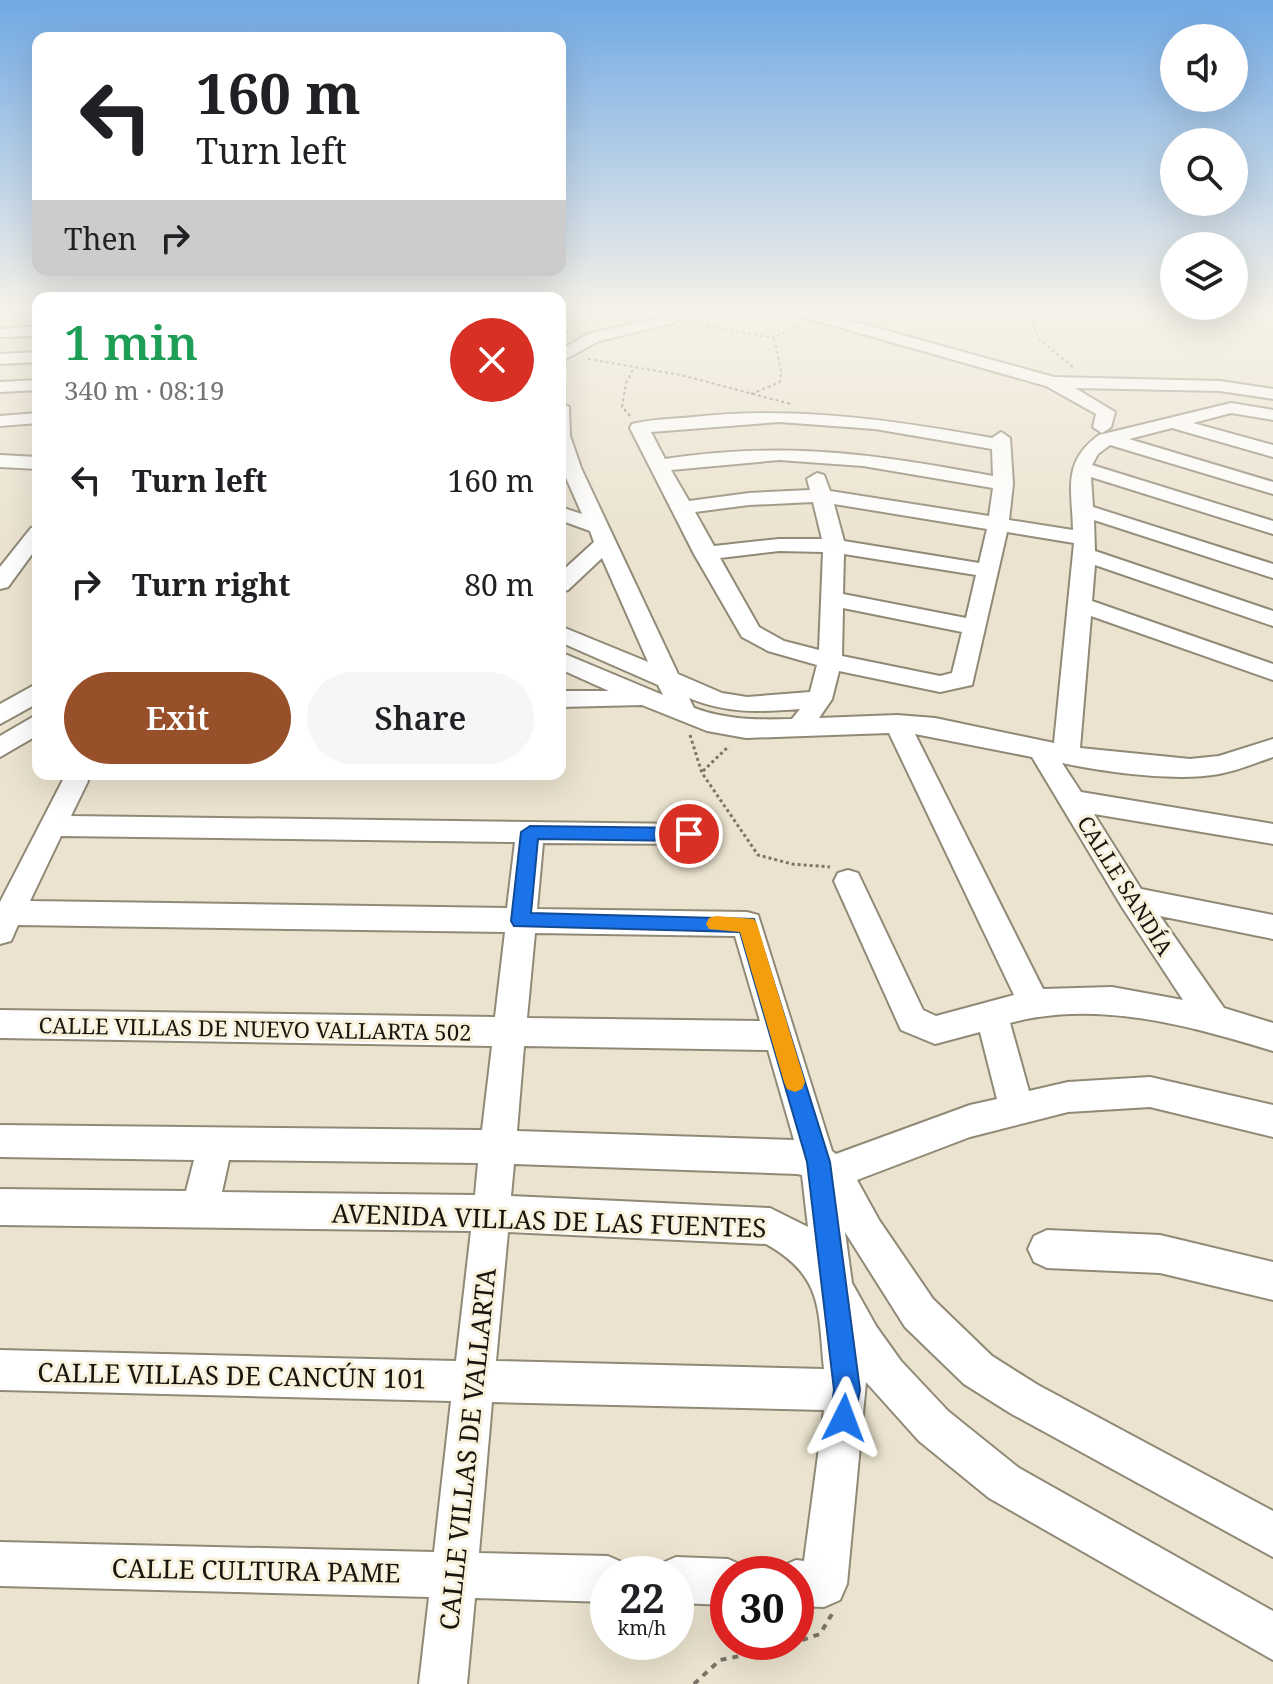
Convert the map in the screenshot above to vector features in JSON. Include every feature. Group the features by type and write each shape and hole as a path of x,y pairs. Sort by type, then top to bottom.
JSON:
{"street":[{"path":"1053,753 1082,605 1085,546 1081,468 1104,433 1106,412 1064,389"},
{"path":"1237,389 1273,394"},
{"path":"1104,433 1231,408 1273,415"},
{"path":"799,417 834,544 830,661 820,699 801,725"},
{"path":"799,417 854,421 1001,441 1003,484 998,526 963,679 940,684 830,661 776,646 750,632 639,428 711,419 799,417"},
{"path":"0,421 32,418"},
{"path":"1170,422 1273,451"},
{"path":"1104,433 1273,488"},
{"path":"0,450 32,451"},
{"path":"657,466 711,458 810,455 883,462 1003,484"},
{"path":"0,461 32,463"},
{"path":"566,466 602,535 684,714"},
{"path":"1081,468 1273,528"},
{"path":"681,508 749,499 822,496 998,526 1085,546 1273,619"},
{"path":"1083,510 1273,571"},
{"path":"566,516 602,535"},
{"path":"566,574 602,535"},
{"path":"705,554 786,542 834,544 988,571"},
{"path":"3,592 31,560"},
{"path":"834,599 974,627"},
{"path":"1082,605 1273,672"},
{"path":"566,636 667,678 747,717 801,725 897,724 935,727 1053,753 1190,768 1220,765 1273,748"},
{"path":"566,663 644,699 716,725 820,699"},
{"path":"0,716 32,695"},
{"path":"566,699 644,699"},
{"path":"897,724 1034,1003"},
{"path":"0,748 32,727"},
{"name":"CALLE SANDÍA","path":"1053,753 1074,801 1132,899 1213,1019"},
{"path":"75,781 5,922 266,917 747,924 826,1167 919,1313 978,1370 1024,1399 1273,1535"},
{"path":"1074,801 1273,834"},
{"path":"52,826 689,834"},
{"name":"CALLE VILLAS DE VALLARTA","path":"443,1684 530,832"},
{"path":"848,881 912,1020 935,1030 1034,1003 1112,1001 1213,1019 1273,1037"},
{"path":"1132,899 1273,927"},
{"path":"992,1014 1016,1108"},
{"name":"CALLE VILLAS DE NUEVO VALLARTA 502","path":"0,1024 781,1036"},
{"path":"0,1141 498,1147 797,1157 826,1167 970,1121 1068,1097 1150,1092 1273,1121"},
{"path":"200,1208 216,1143"},
{"path":"814,1563 847,1390 835,1289 826,1167"},
{"name":"AVENIDA VILLAS DE LAS FUENTES","path":"0,1207 491,1213 770,1226 791,1235 811,1251 875,1361 968,1458 1004,1483 1273,1637"},
{"path":"1047,1249 1160,1254 1273,1281"},
{"name":"CALLE VILLAS DE CANCÚN 101","path":"0,1370 847,1390"},
{"name":"CALLE CULTURA PAME","path":"0,1564 590,1579"}],"path":[{"path":"625,389 622,407 639,428"},
{"path":"730,389 790,402 799,417"},
{"path":"750,394 764,389"},
{"path":"684,714 702,773 758,855 792,864 836,868 848,881"},
{"path":"702,773 747,717"},
{"path":"814,1589 833,1613 820,1634 814,1636"},
{"path":"694,1684 720,1660"}],"slow traffic":[{"path":"716,924 747,924 795,1082"}],"route":[{"path":"689,834 530,832 521,921 747,924 818,1162 847,1390 844,1418"}]}
